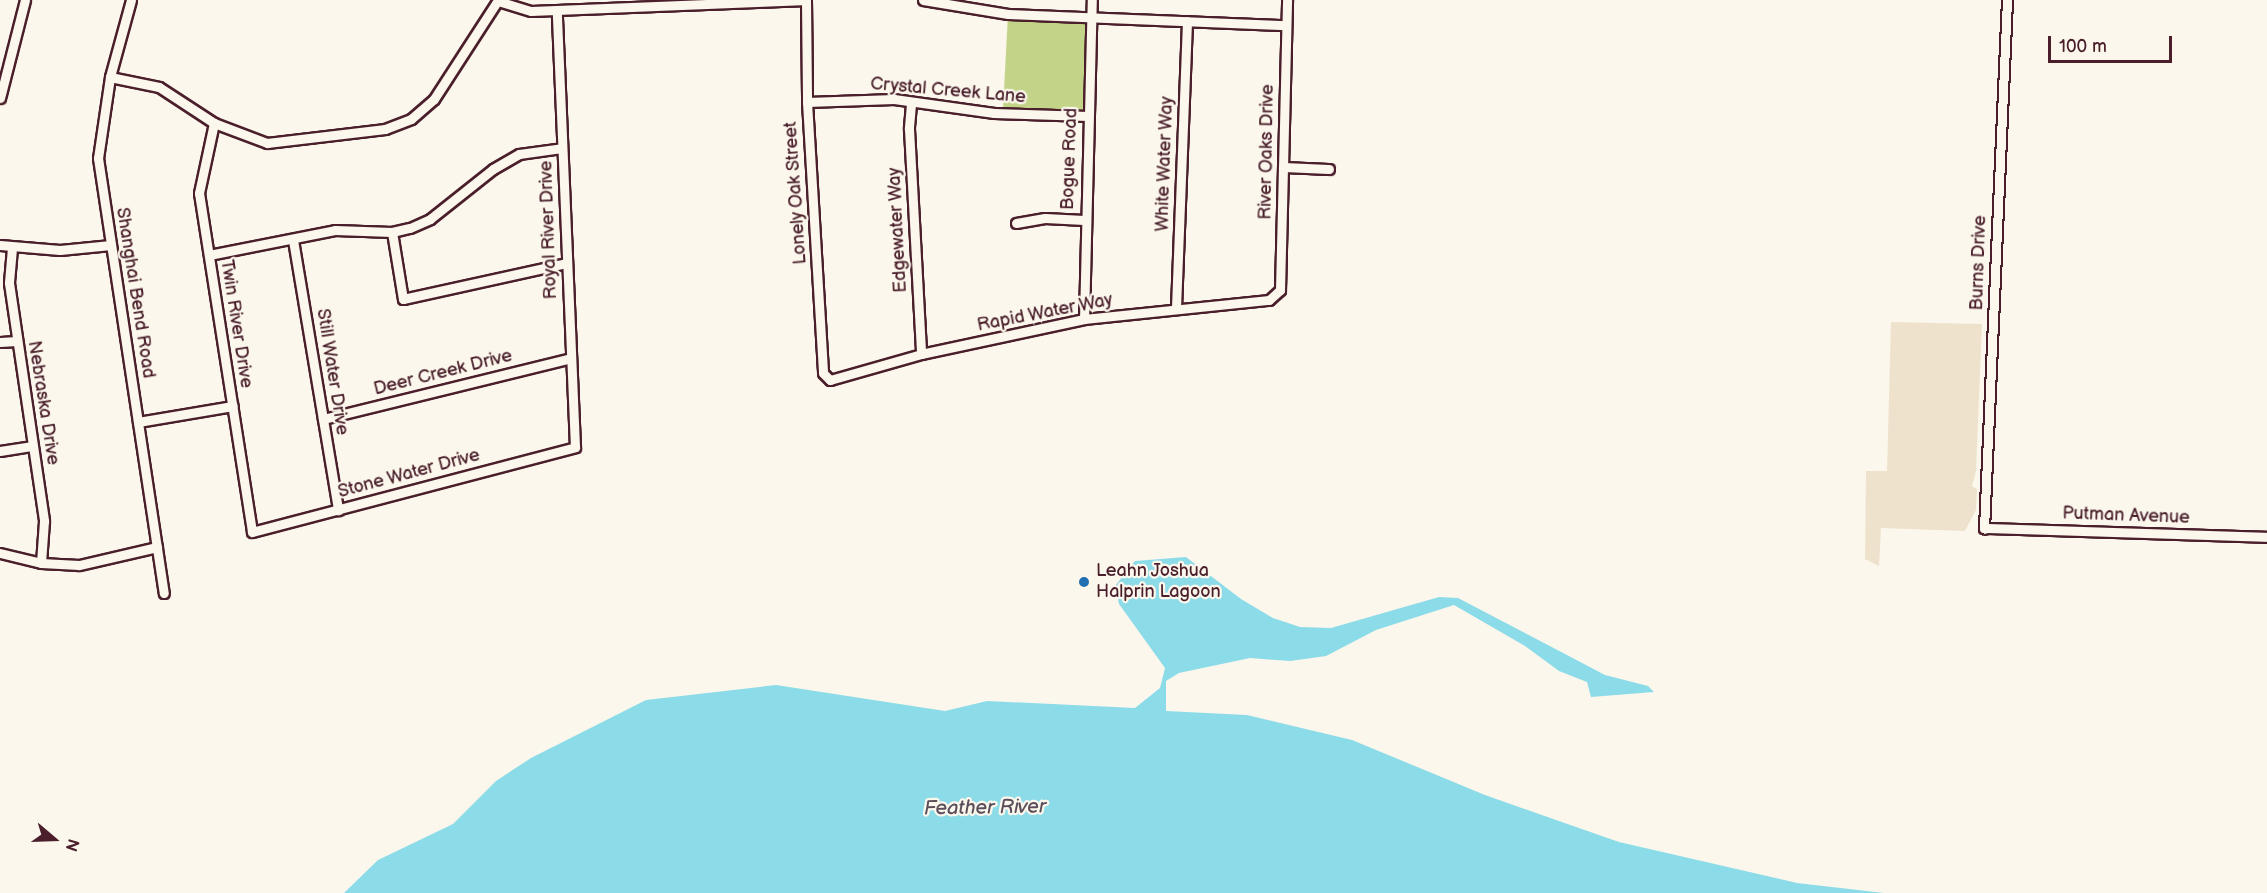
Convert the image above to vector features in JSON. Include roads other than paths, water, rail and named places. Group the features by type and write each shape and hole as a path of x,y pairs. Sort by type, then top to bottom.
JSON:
{"street":[{"path":"0,98 25,0"},
{"name":"Shanghai Bend Road","path":"131,0 110,77 98,158 164,593"},
{"path":"110,77 159,87 214,123 267,144 385,129 411,119 434,99 498,0 531,11 801,0"},
{"name":"Lonely Oak Street","path":"806,0 807,102 823,373 831,380"},
{"path":"923,0 1008,14 1286,25"},
{"name":"Bogue Road","path":"1084,319 1084,220 1092,0"},
{"name":"River Oaks Drive","path":"1269,300 1280,290 1287,0"},
{"name":"Burns Drive","path":"1984,528 2007,0"},
{"name":"Royal River Drive","path":"557,10 575,447"},
{"name":"White Water Way","path":"1176,308 1187,21"},
{"name":"Crystal Creek Lane","path":"807,102 894,99 911,104 994,113 1088,116"},
{"name":"Edgewater Way","path":"911,104 909,129 921,354"},
{"name":"Twin River Drive","path":"214,123 199,194 252,532"},
{"path":"209,255 335,230 392,232 430,219 493,169 519,154 562,148"},
{"path":"1283,167 1329,169"},
{"path":"1016,223 1045,218 1084,220"},
{"path":"392,232 403,299 567,263"},
{"name":"Still Water Drive","path":"293,240 338,510"},
{"path":"0,245 12,248 60,250 111,245"},
{"name":"Nebraska Drive","path":"12,248 9,283 44,521 41,563"},
{"name":"Rapid Water Way","path":"831,380 921,354 1084,319 1269,300"},
{"path":"0,342 16,341"},
{"name":"Deer Creek Drive","path":"323,419 571,358"},
{"path":"138,422 232,406"},
{"path":"0,451 33,446"},
{"name":"Stone Water Drive","path":"252,532 575,447"},
{"name":"Putman Avenue","path":"1984,528 2267,537"},
{"path":"0,553 41,563 79,565 157,548"}],"water":[{"name":"Feather River","path":"1186,557 1241,599 1273,618 1300,627 1331,628 1439,597 1458,598 1605,675 1648,686 1654,692 1591,697 1587,682 1559,671 1525,646 1454,605 1376,630 1326,656 1290,661 1250,658 1179,673 1166,681 1166,711 1247,715 1352,740 1485,795 1619,842 1797,883 1884,893 344,893 378,860 453,824 496,781 531,758 646,700 776,685 945,711 987,701 1135,708 1160,688 1165,668 1119,604 1115,586 1135,561"}],"place":[{"name":"Leahn Joshua Halprin Lagoon","path":"1084,582"}]}
